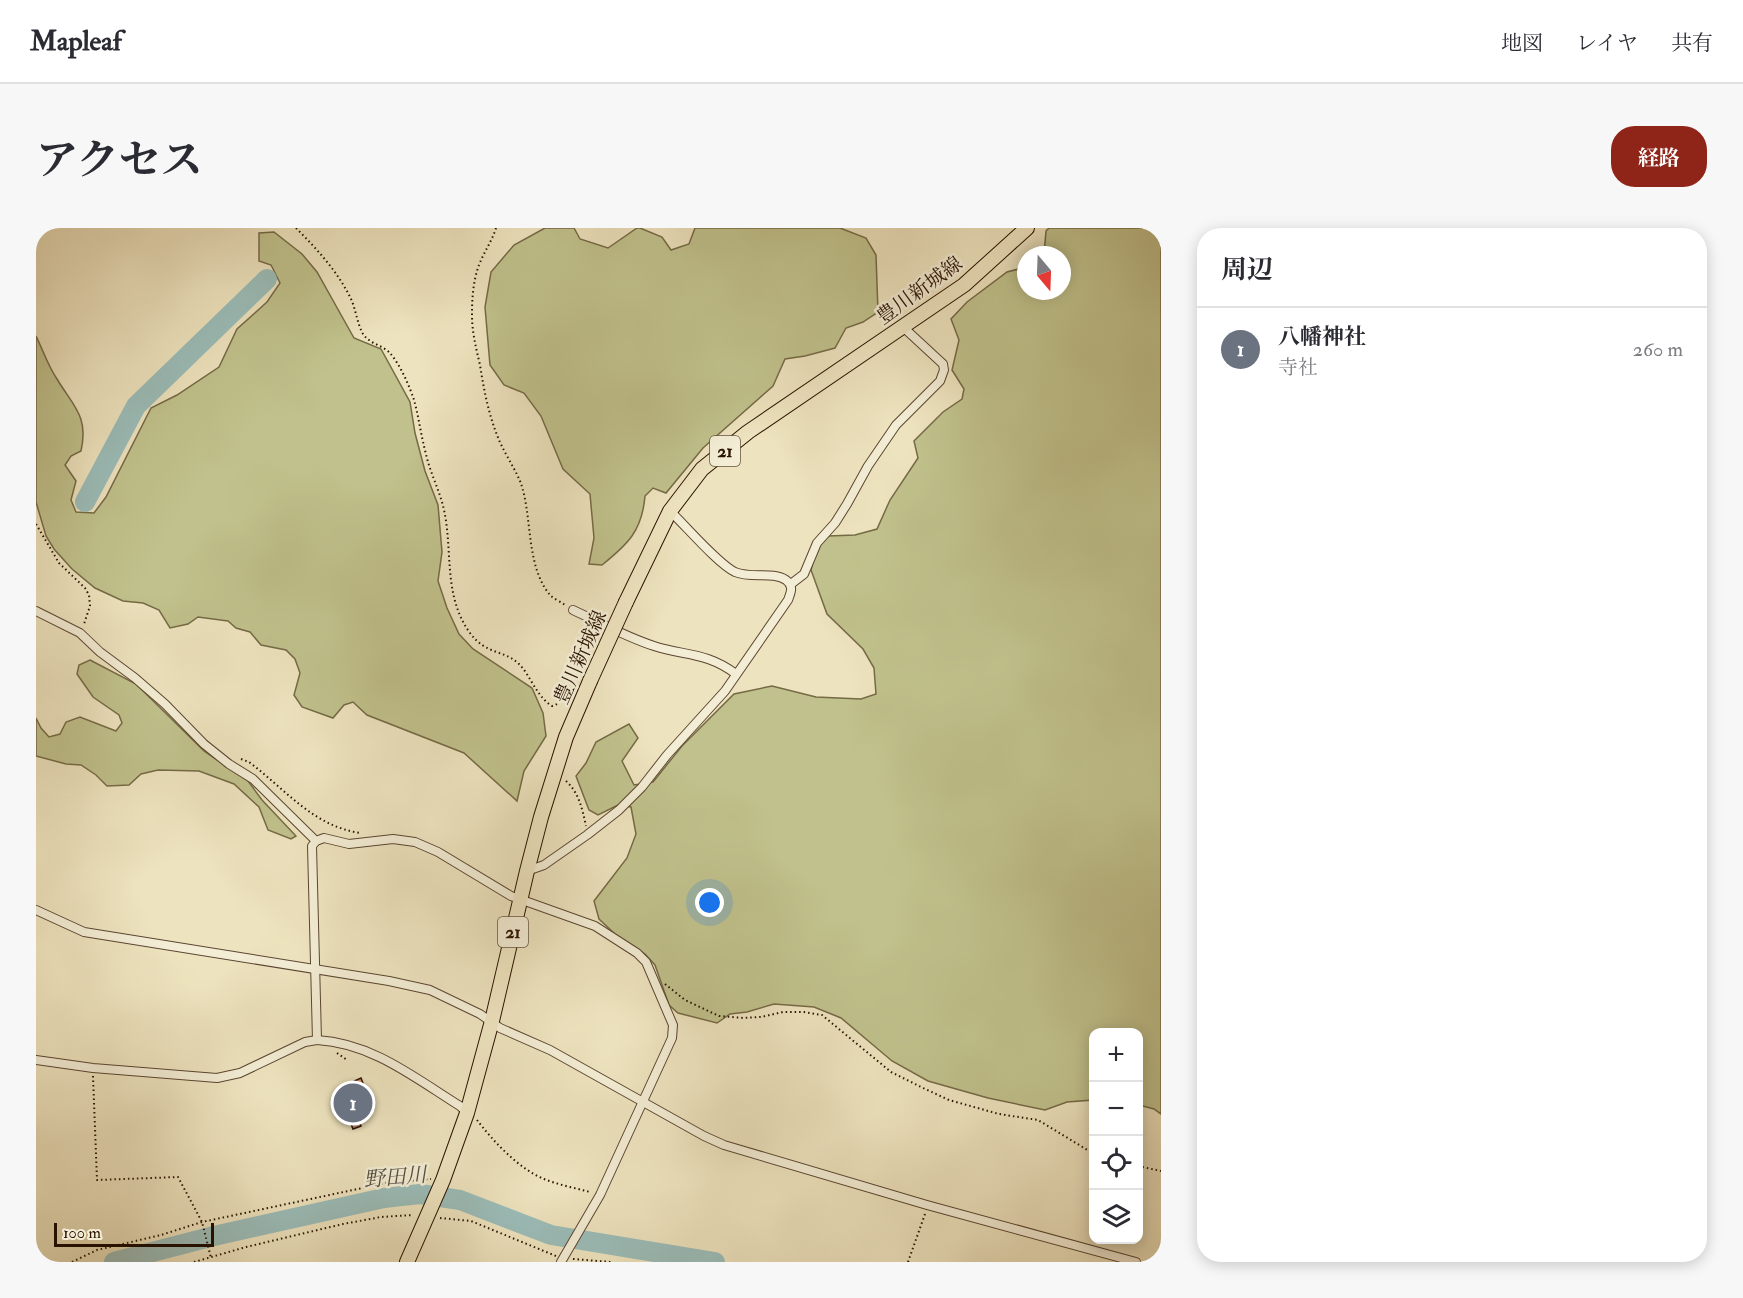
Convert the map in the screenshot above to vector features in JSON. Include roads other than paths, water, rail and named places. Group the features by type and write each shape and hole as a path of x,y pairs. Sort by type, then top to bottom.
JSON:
{"main road":[{"name":"豊川新城線","path":"407,1262 442,1182 467,1113 492,1021 527,871 566,737 626,602 670,511 702,469 748,432 964,285 1027,228"}],"street":[{"path":"791,584 804,574 817,543 841,514 868,466 896,425 940,381 944,370 943,364 903,327"},
{"path":"527,871 544,865 587,835 619,810 642,787 667,755 725,691 789,600 791,584 783,578 746,576 733,572 670,511"},
{"path":"573,610 651,645 702,655 723,663 736,674"},
{"path":"36,611 80,633 165,704 217,755 253,779 315,841"},
{"path":"317,1040 312,846 315,841 324,838 349,844 393,839 415,842 438,852 521,900 594,926 637,953 646,962 655,979 673,1025 672,1038 600,1195 563,1259"},
{"path":"36,910 84,932 417,986 480,1014 500,1028 550,1050 724,1145 1136,1262"},
{"path":"36,1060 93,1068 217,1078 240,1073 305,1042 317,1040 348,1044 380,1056 460,1106 467,1113"}],"waterway":[{"path":"85,502 136,406 267,279"},
{"name":"野田川","path":"114,1262 214,1236 384,1198 420,1194 460,1200 551,1235 715,1262"}],"place":[{"name":"八幡神社","path":"353,1103"}]}
